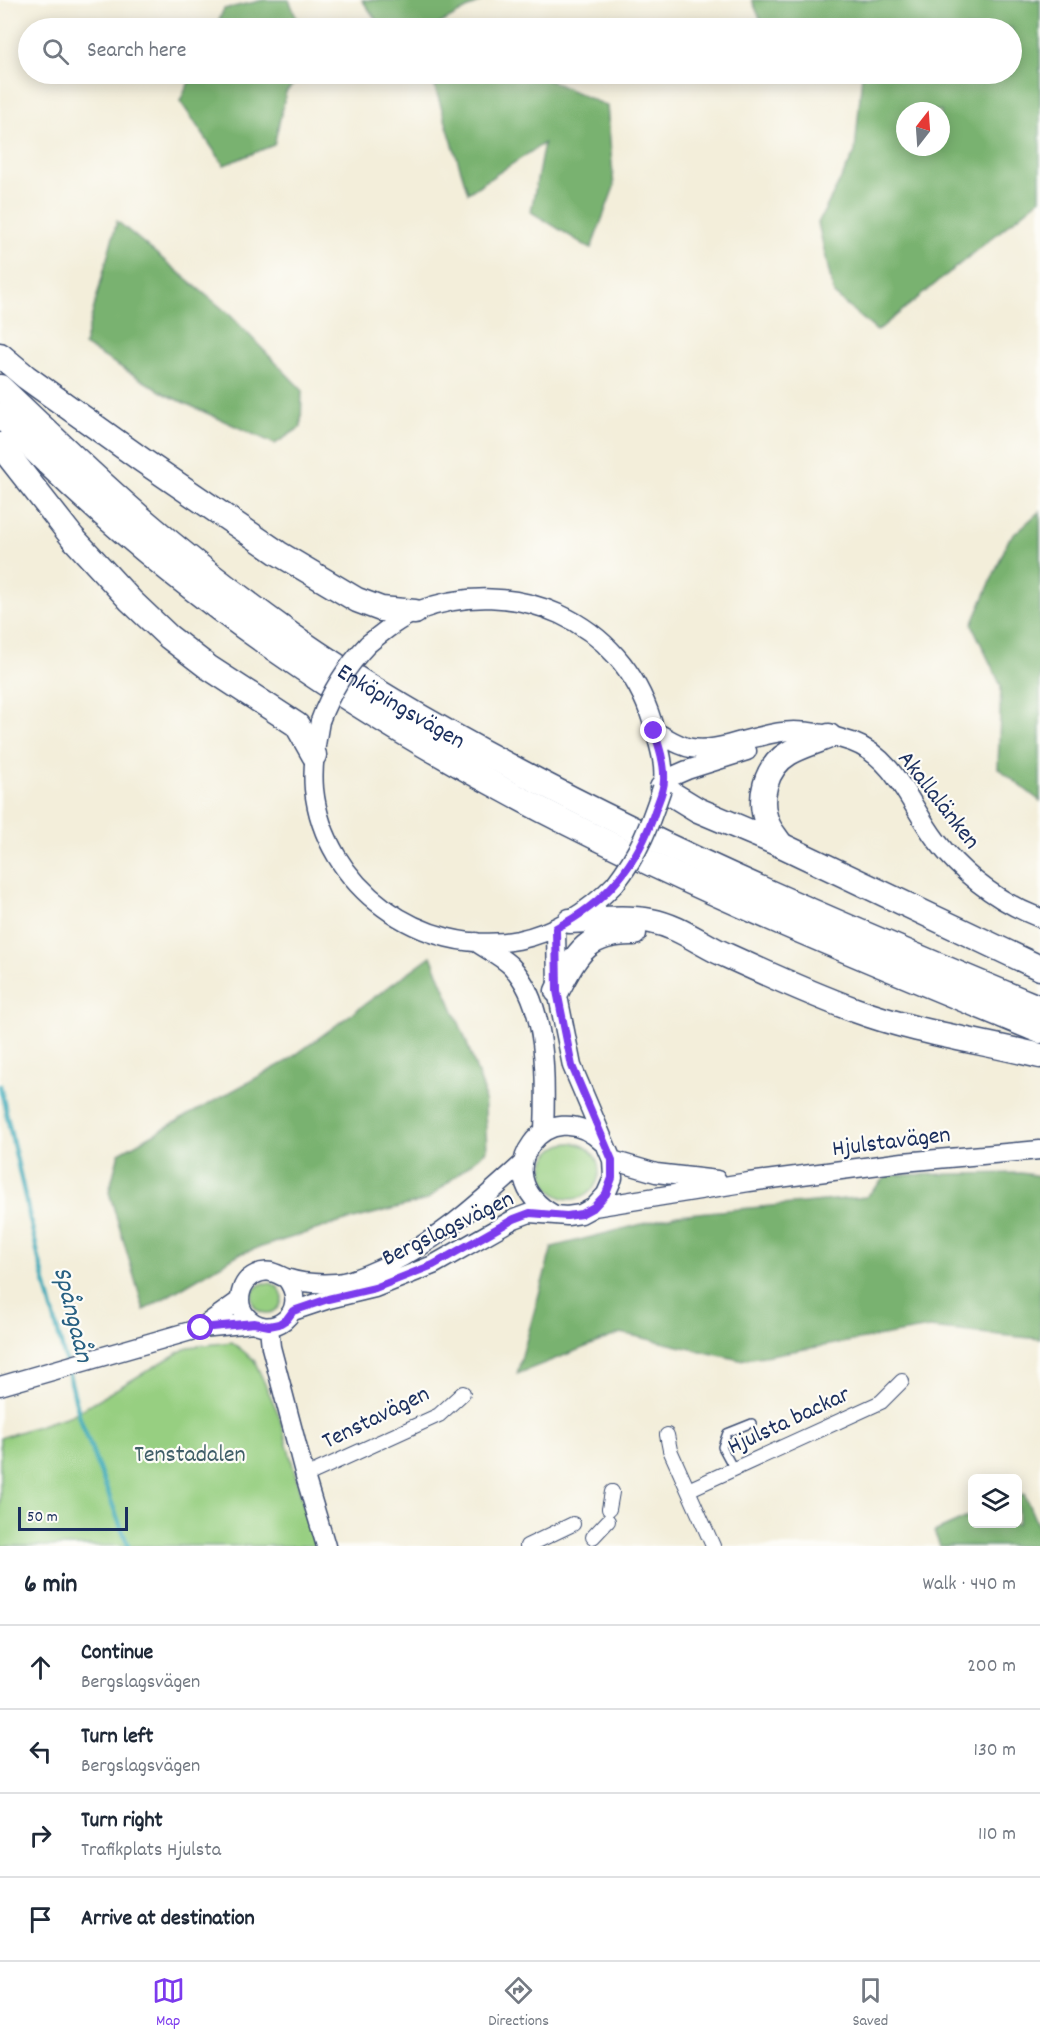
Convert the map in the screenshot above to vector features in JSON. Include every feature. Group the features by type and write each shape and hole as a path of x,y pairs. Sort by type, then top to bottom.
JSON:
{"highway":[{"path":"0,355 142,460 278,553 357,600 381,609 415,612"},
{"name":"Enköpingsvägen","path":"0,387 148,524 295,637 361,681 438,728 583,806 698,860 859,944"},
{"name":"Enköpingsvägen","path":"0,415 86,497 165,565 233,618 345,696 448,758 541,809 625,851 859,944"},
{"path":"0,445 73,538 131,601 169,637 208,668 297,725 314,755"},
{"path":"781,845 768,825 763,807 764,788 773,768 788,753 828,736"},
{"path":"663,784 698,810 781,845 1040,968"},
{"path":"563,924 622,918 651,921 689,934 710,947 808,992 857,1011 923,1030 1040,1056"},
{"path":"557,991 572,963 598,937 610,934 650,933 710,947"},
{"path":"859,944 1040,1008"},
{"path":"859,944 1040,1031"}],"main road":[{"path":"478,597 508,598 538,605 566,616 591,633 613,653 627,670 648,709 659,746 663,784 645,836 632,862 615,885 594,904 563,924 517,940 476,942 437,936 412,926 386,911 352,878 331,846 314,792 314,755 320,721 339,679 352,661 390,626 415,612 446,602 478,597"},
{"name":"Akallalänken","path":"654,731 675,743 692,748 713,748 759,736 794,731 828,736 853,743 875,755 897,777 935,839 952,858 993,894 1040,918"},
{"name":"Akallalänken","path":"663,784 687,770 756,748 791,740 828,736"},
{"path":"563,924 557,991 572,1066 609,1152 612,1178 606,1194 594,1207"},
{"path":"476,942 510,965 520,978 532,1003 540,1030 546,1096 544,1131 560,1125 578,1126 593,1133 609,1152"},
{"name":"Bergslagsvägen","path":"544,1131 533,1140 526,1151 522,1164 523,1180 528,1194 539,1206 553,1214"},
{"name":"Hjulstavägen","path":"594,1207 749,1182 903,1162 1040,1150"},
{"name":"Hjulstavägen","path":"609,1152 656,1173 685,1178 749,1182"},
{"name":"Bergslagsvägen","path":"201,1328 240,1300 247,1280 255,1274 266,1271 286,1278 321,1284 342,1283 390,1263 424,1245 462,1218 522,1164"},
{"name":"Bergslagsvägen","path":"0,1386 201,1328 279,1324 293,1311 328,1299 375,1288 433,1265 514,1219 530,1213 574,1215 594,1207"},
{"path":"286,1278 293,1287 295,1299 293,1311"},
{"path":"240,1300 242,1309 261,1325"},
{"name":"Tenstavägen","path":"261,1325 271,1347 326,1546"}],"street":[{"name":"Hjulsta backar","path":"688,1490 880,1402 902,1381"},
{"name":"Tenstavägen","path":"305,1476 439,1415 463,1393"},
{"path":"667,1435 670,1450 713,1546"},
{"path":"592,1537 608,1515 612,1492"},
{"path":"527,1546 573,1524"}],"lane":[{"path":"734,1469 722,1447 727,1433 752,1423"}],"green space":[{"path":"264,0 289,0 297,18 220,18 224,9"},
{"path":"362,0 483,0 450,18 375,18"},
{"path":"752,0 1040,0 1040,199 877,331 834,294 818,223 855,152 861,84 1022,84 1022,18 760,18"},
{"path":"188,84 294,84 286,92 274,145 224,165 180,101"},
{"path":"438,84 558,84 607,106 614,187 591,249 531,212 544,143 468,193 435,87"},
{"path":"117,221 230,315 302,390 301,427 275,444 167,395 84,345"},
{"path":"1040,511 1040,801 998,768 1001,686 972,625 1009,539"},
{"path":"431,956 464,1035 484,1091 487,1150 427,1200 338,1223 239,1254 144,1310 109,1192 119,1153 287,1061"},
{"path":"571,1143 582,1145 591,1151 597,1160 599,1171 597,1182 591,1191 582,1197 571,1199 560,1197 551,1191 545,1182 543,1171 545,1160 551,1151 560,1145"},
{"path":"1021,1173 1040,1176 1040,1339 929,1328 740,1360 621,1333 517,1374 552,1247 677,1215 866,1197 888,1175"},
{"path":"267,1283 278,1287 282,1298 278,1309 267,1313 256,1309 252,1298 256,1287"},
{"name":"Tenstadalen","path":"232,1342 254,1360 279,1415 315,1546 0,1546 0,1438 72,1415 188,1347"},
{"path":"1024,1494 1040,1531 1040,1546 940,1546 934,1532 968,1517 968,1528 1022,1528 1022,1495"}],"waterway":[{"name":"Spångaån","path":"0,1085 39,1259 66,1363"},
{"name":"Spångaån","path":"68,1371 80,1418 128,1546"}],"route":[{"path":"201,1328 254,1323 261,1326 279,1324 293,1311 328,1299 375,1288 433,1265 514,1219 530,1213 567,1216 581,1214 594,1207 606,1194 612,1178 612,1160 572,1066 557,991 556,928 586,910 615,885 632,862 645,836 664,780 659,746 654,731"}]}
